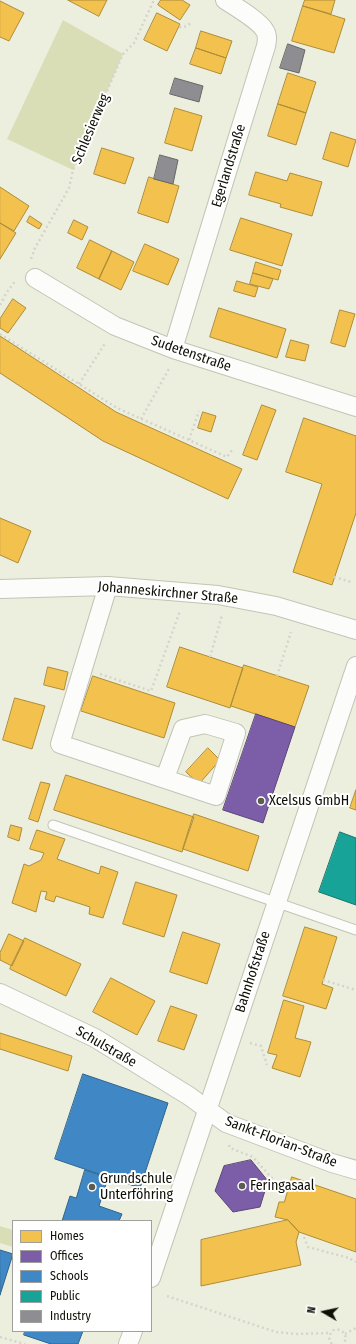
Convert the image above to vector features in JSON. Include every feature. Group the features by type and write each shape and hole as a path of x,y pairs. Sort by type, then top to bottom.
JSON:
{"street":[{"name":"Egerlandstraße","path":"172,357 266,46 267,36 260,25 226,0"},
{"name":"Sudetenstraße","path":"35,278 115,326 172,357 356,407"},
{"name":"Johanneskirchner Straße","path":"0,589 108,586 218,595 276,606 356,630"},
{"path":"108,586 60,744 216,796 236,733 205,724 183,729 164,778"},
{"name":"Bahnhofstraße","path":"152,1275 356,666"},
{"name":"Schulstraße","path":"0,993 95,1038 189,1096 207,1109"},
{"name":"Sankt-Florian-Straße","path":"207,1109 226,1122 332,1163 356,1170"},
{"path":"128,1344 133,1332"}],"lane":[{"path":"53,825 356,930"}],"path":[{"name":"Schlesierweg","path":"30,260 35,248 69,188 73,170 123,54 134,43 154,0"},
{"path":"179,27 184,27 190,22"},
{"path":"0,305 17,278"},
{"path":"79,384 115,326"},
{"path":"0,334 117,408 227,457 232,450"},
{"path":"141,419 172,357"},
{"path":"189,440 199,411"},
{"path":"334,577 351,582"},
{"path":"83,669 151,691 182,606"},
{"path":"210,657 223,614"},
{"path":"277,676 291,632"},
{"path":"323,980 356,990"},
{"path":"250,1042 261,1046 267,1065"},
{"path":"228,1144 230,1148 253,1156 278,1185"},
{"path":"304,1237 308,1247 342,1256 356,1262"},
{"path":"167,1296 276,1332 294,1334 330,1333 332,1331 341,1330 345,1334 346,1339 343,1344"},
{"path":"345,1334 356,1328"},
{"path":"330,1333 329,1338 332,1344"},
{"path":"0,1337 25,1344"}],"green space":[{"path":"63,20 123,54 73,170 7,139"},
{"path":"0,1226 12,1230 12,1247 0,1243"}],"building: Homes":[{"path":"68,0 107,0 99,16"},
{"path":"161,0 182,0 190,5 180,20 158,5"},
{"path":"305,0 335,0 331,14 303,6"},
{"path":"0,1 24,13 9,41 0,37"},
{"path":"303,6 345,19 334,53 292,41"},
{"path":"157,13 180,24 167,51 144,40"},
{"path":"201,31 232,41 226,58 196,48"},
{"path":"196,48 226,58 221,74 190,64"},
{"path":"288,73 316,82 306,113 278,104"},
{"path":"278,104 306,113 296,145 268,136"},
{"path":"175,108 202,116 192,151 165,143"},
{"path":"331,132 356,140 348,167 323,159"},
{"path":"102,148 134,158 125,184 94,174"},
{"path":"256,172 287,181 290,173 322,182 312,216 280,207 281,204 249,195"},
{"path":"149,177 179,186 168,223 138,213"},
{"path":"0,187 29,206 14,231 0,223"},
{"path":"30,216 42,224 39,229 27,222"},
{"path":"241,218 292,234 282,266 230,250"},
{"path":"74,220 88,227 82,240 68,233"},
{"path":"0,223 16,233 0,259"},
{"path":"90,240 112,251 99,279 77,268"},
{"path":"145,244 179,259 168,285 133,271"},
{"path":"112,251 134,262 121,290 99,279"},
{"path":"256,262 281,270 278,280 253,273"},
{"path":"253,273 273,279 269,289 250,284"},
{"path":"237,281 258,287 255,297 234,291"},
{"path":"13,299 26,308 8,333 0,328 0,319"},
{"path":"219,308 286,329 277,358 210,337"},
{"path":"340,310 355,314 345,347 331,343"},
{"path":"0,336 116,412 242,469 228,499 103,441 0,373"},
{"path":"291,340 309,345 305,361 286,357"},
{"path":"262,405 276,410 257,460 243,455"},
{"path":"203,412 216,416 211,432 198,428"},
{"path":"304,418 356,436 356,513 332,585 293,572 322,484 286,472"},
{"path":"0,518 31,531 18,563 0,555"},
{"path":"180,647 243,668 230,708 167,687"},
{"path":"244,665 309,686 295,727 231,706"},
{"path":"48,667 68,672 64,690 44,685"},
{"path":"93,676 175,703 164,738 81,711"},
{"path":"15,698 45,706 32,749 3,740"},
{"path":"208,748 220,760 199,784 186,772"},
{"path":"66,775 194,817 182,852 54,810"},
{"path":"41,782 50,784 38,822 29,819"},
{"path":"356,790 356,810 350,808"},
{"path":"194,814 259,836 248,871 183,849"},
{"path":"11,825 22,828 19,841 8,837"},
{"path":"37,830 65,839 57,859 99,874 101,866 118,872 103,918 89,914 90,907 56,896 54,902 45,899 47,892 41,891 36,912 12,903 24,864 29,866 41,860 44,853 30,849"},
{"path":"136,882 177,895 164,937 123,924"},
{"path":"305,927 337,937 322,984 333,988 326,1009 283,996"},
{"path":"183,932 220,944 207,984 170,972"},
{"path":"9,934 24,941 12,966 0,960 0,953"},
{"path":"25,938 81,964 66,996 10,969"},
{"path":"111,978 155,1001 137,1035 93,1012"},
{"path":"284,1000 304,1006 295,1038 311,1042 300,1077 272,1068 277,1055 268,1053"},
{"path":"171,1006 197,1015 184,1050 158,1041"},
{"path":"0,1033 72,1056 68,1071 0,1049"},
{"path":"292,1177 356,1199 356,1252 299,1232 288,1220 275,1217 279,1202 284,1202"},
{"path":"288,1220 299,1232 296,1242 301,1265 201,1286 201,1240"}],"building: Offices":[{"path":"256,714 295,727 263,823 223,810"},
{"name":"Feringasaal","path":"251,1160 268,1181 260,1207 233,1212 215,1191 224,1166"}],"building: Schools":[{"path":"83,1074 168,1103 140,1188 55,1159"},
{"name":"Grundschule Unterföhring","path":"85,1170 108,1178 99,1206 122,1214 119,1220 62,1220 70,1196 76,1198"},
{"path":"0,1250 12,1254 12,1257 0,1295"},
{"path":"25,1332 83,1332 78,1344 51,1344 24,1335"}],"building: Public":[{"path":"340,832 356,838 356,905 319,892"}],"building: Industry":[{"path":"288,44 305,50 299,73 280,68"},
{"path":"175,78 203,86 199,102 170,94"},
{"path":"160,155 178,160 173,184 154,179"}],"place":[{"name":"Xcelsus GmbH","path":"261,801"},
{"name":"Feringasaal","path":"242,1186"},
{"name":"Grundschule Unterföhring","path":"92,1187"}]}
